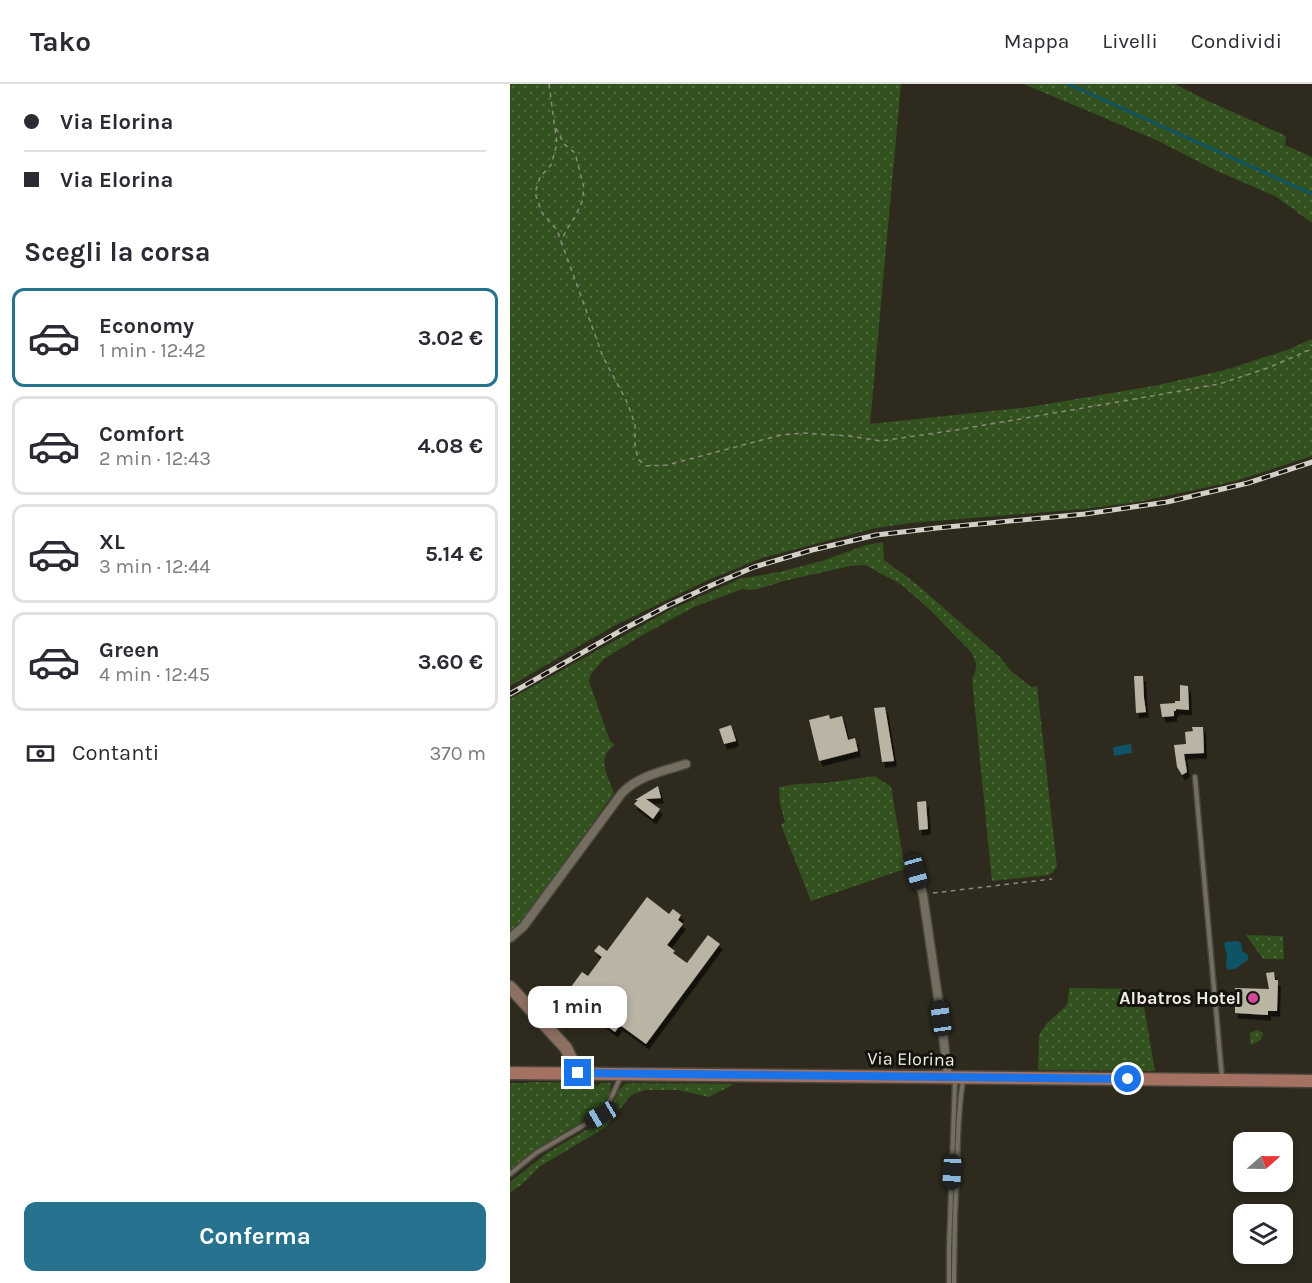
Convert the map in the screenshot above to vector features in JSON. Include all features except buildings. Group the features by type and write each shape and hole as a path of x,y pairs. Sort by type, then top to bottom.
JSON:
{"main road":[{"name":"Via Elorina","path":"510,1073 1312,1081"}],"street":[{"path":"510,938 523,927 629,785 651,775 686,765"},
{"path":"916,872 923,895 941,1018 956,1077"},
{"path":"510,987 566,1048 578,1073"}],"lane":[{"path":"1195,777 1222,1081"},
{"path":"510,1174 536,1154 601,1115 622,1074"},
{"path":"949,1283 956,1077"},
{"path":"954,1283 960,1099 956,1077"}],"path":[{"path":"549,84 557,144 551,165 540,177 535,193 542,213 557,230 603,357 627,402 635,424 638,459 646,466 667,465 781,435 803,433 882,441 1117,402 1219,384 1265,369 1312,349"},
{"path":"555,126 564,144 575,153 584,189 582,202 560,242"},
{"path":"923,895 1052,879"}],"green space":[{"path":"510,84 901,84 870,424 1029,407 1153,386 1225,370 1287,350 1312,339 1312,456 1236,481 1138,502 876,528 762,558 708,580 612,627 510,686"},
{"path":"1024,84 1175,84 1286,136 1285,145 1312,157 1312,223 1275,196 1217,171 1154,139"},
{"path":"883,542 884,560 914,582 1000,657 1010,670 1031,687 1037,686 1057,867 1052,873 992,881 972,679 976,662 971,652 902,585 865,565 850,566 758,589 743,589 696,606 604,659 591,674 589,681 610,741 615,745 609,750 604,761 614,793 523,921 510,932 510,699 670,610 740,579 822,561 866,545"},
{"path":"875,776 891,787 905,869 811,901 781,825 785,822 779,787"},
{"path":"1246,935 1283,936 1284,959 1263,959"},
{"path":"1069,988 1141,989 1155,1071 1038,1070 1039,1035 1047,1023 1065,1007"},
{"path":"1258,1030 1263,1033 1261,1040 1251,1045 1250,1033"},
{"path":"510,1083 594,1083 597,1087 600,1083 611,1083 611,1087 609,1095 598,1112 533,1151 510,1170"},
{"path":"626,1083 734,1084 709,1097 678,1090 645,1090 631,1095 606,1127 539,1167 520,1186 510,1192 510,1182 547,1153 608,1115 619,1090"}],"water":[{"path":"1131,744 1132,753 1114,756 1113,747"},
{"path":"1237,941 1241,943 1242,951 1248,955 1248,960 1235,969 1228,970 1224,944"}],"waterway":[{"path":"1068,84 1312,194"}],"railway":[{"path":"510,694 667,606 754,567 812,550 876,535 1085,514 1167,502 1248,483 1312,462"}],"place":[{"name":"Albatros Hotel","path":"1253,998"}],"route":[{"path":"578,1073 1128,1079"}]}
